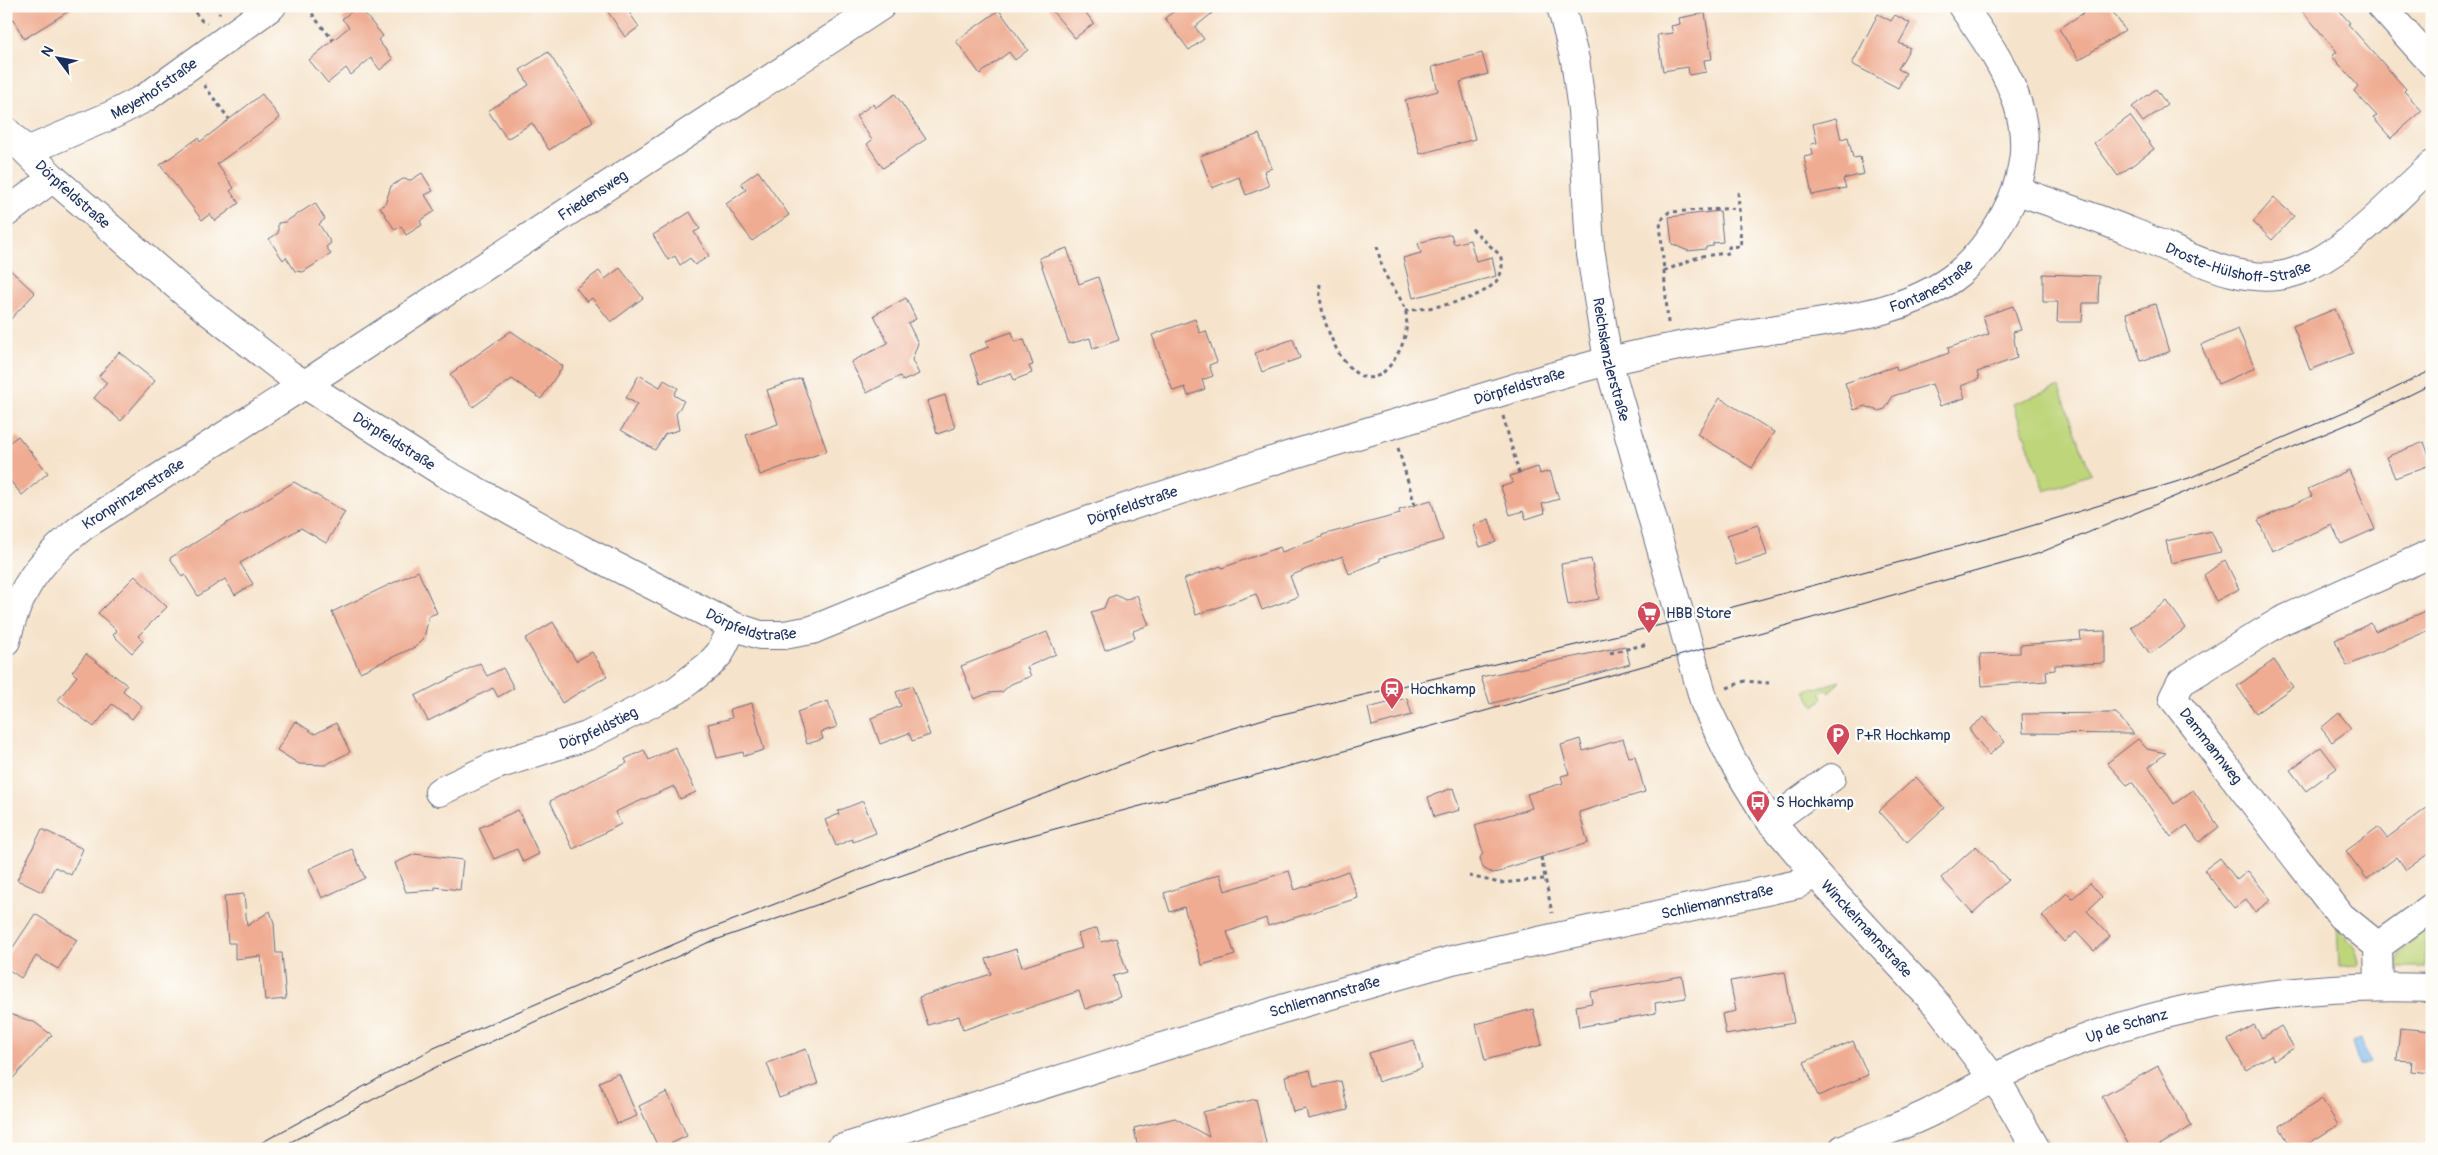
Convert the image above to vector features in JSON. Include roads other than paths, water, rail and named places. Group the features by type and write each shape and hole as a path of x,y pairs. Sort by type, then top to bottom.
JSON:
{"street":[{"name":"Meyerhofstraße","path":"27,151 112,115 145,98 272,6"},
{"name":"Friedensweg","path":"304,384 881,6"},
{"name":"Reichskanzlerstraße","path":"1561,6 1576,68 1582,110 1590,248 1608,361 1715,696"},
{"name":"Fontanestraße","path":"1608,361 1730,336 1851,316 1910,301 1937,288 1960,272 1982,250 2018,191 2023,170 2025,143 2023,118 2015,93 1998,62 1962,6"},
{"path":"2381,6 2432,63"},
{"name":"Dörpfeldstraße","path":"6,131 53,178 184,292 304,384 444,473 562,540 733,626 760,635 784,635 812,630 1114,512 1281,457 1608,361"},
{"name":"Droste-Hülshoff-Straße","path":"2018,191 2129,231 2228,272 2256,277 2272,277 2293,273 2328,256 2359,232 2432,165"},
{"path":"6,213 53,178"},
{"name":"Kronprinzenstraße","path":"6,641 15,611 27,585 44,560 63,542 85,525 304,384"},
{"name":"Dammannweg","path":"2378,946 2341,916 2173,698 2181,682 2280,621 2432,553"},
{"name":"Dörpfeldstieg","path":"439,792 494,766 587,736 677,690 715,659 733,626"},
{"name":"Winckelmannstraße","path":"1715,696 1732,760 1771,822 1814,873 1938,1006 2004,1093 2036,1149"},
{"path":"1771,822 1831,778"},
{"name":"Schliemannstraße","path":"840,1149 1272,1012 1433,965 1798,884 1814,873"},
{"path":"2379,986 2378,946 2432,907"},
{"name":"Up de Schanz","path":"1843,1149 1929,1112 1993,1078 2055,1050 2115,1029 2189,1008 2294,992 2379,986 2432,988"}],"water":[{"path":"2362,1039 2370,1063 2359,1066 2352,1042"}],"tram line":[{"path":"250,1149 434,1048 700,933 811,890 988,816 1152,753 1270,717 1703,615 2008,533 2189,478 2365,403 2432,370"},
{"path":"277,1149 438,1066 707,943 969,852 1323,757 2037,554 2365,417 2432,384"}],"place":[{"name":"HBB Store","path":"1649,634"},
{"name":"Hochkamp","path":"1392,710"},
{"name":"P+R Hochkamp","path":"1838,756"},
{"name":"S Hochkamp","path":"1758,823"}]}
